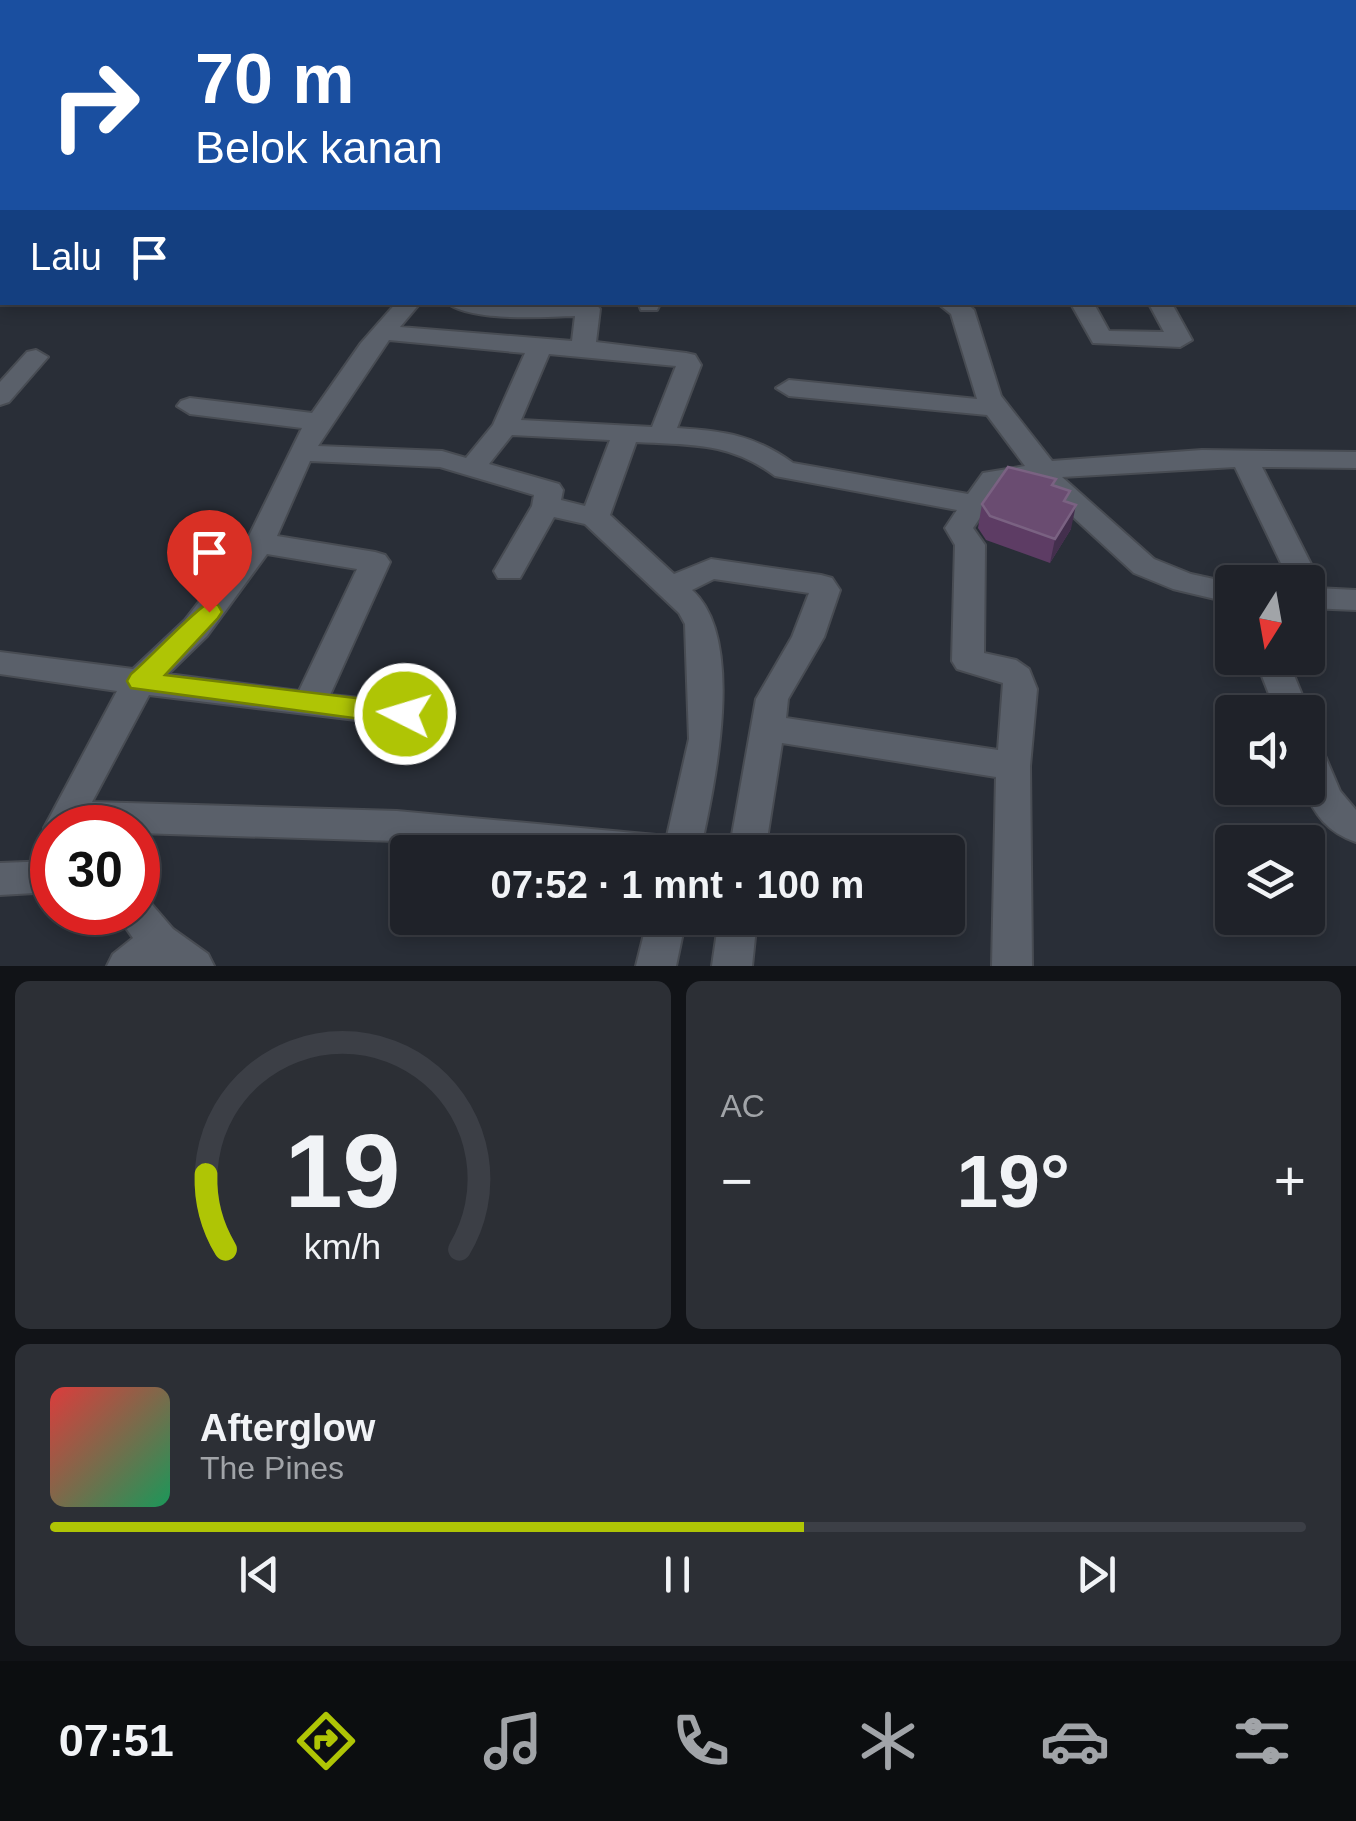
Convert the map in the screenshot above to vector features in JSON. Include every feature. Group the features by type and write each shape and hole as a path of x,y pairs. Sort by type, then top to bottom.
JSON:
{"street":[{"path":"76,805 116,719 140,681 196,628 260,543 300,453 370,348 408,305"},
{"path":"478,305 512,310 568,305 591,311 583,349"},
{"path":"953,305 962,310 995,408 1039,461 1038,470"},
{"path":"1083,305 1101,338 1180,340 1161,305"},
{"path":"387,333 686,360 690,365 661,436"},
{"path":"473,467 505,426 540,346"},
{"path":"0,397 36,358"},
{"path":"789,388 995,408"},
{"path":"190,406 320,422"},
{"path":"505,426 730,439 737,446 763,454 785,470 975,504"},
{"path":"595,518 626,434"},
{"path":"300,453 442,458 549,490 546,506 508,571"},
{"path":"1012,966 1013,766 1018,677 1005,668 968,661 970,545 960,528 975,504 993,480 1022,477 1038,470 1202,458 1356,460"},
{"path":"1246,461 1296,565"},
{"path":"1038,470 1144,566 1215,589"},
{"path":"546,506 595,518 696,614 703,643 704,764 685,835"},
{"path":"260,543 375,562 309,704"},
{"path":"671,587 712,568 824,588 808,637 776,690 749,835"},
{"path":"1325,594 1356,600"},
{"path":"0,663 431,717"},
{"path":"769,728 1013,766"},
{"path":"1325,798 1342,822 1356,826"},
{"path":"160,842 397,826 495,835"},
{"path":"0,879 30,863"},
{"path":"127,966 142,935"},
{"path":"156,935 194,966"},
{"path":"656,966 663,935"},
{"path":"732,966 736,935"}],"building":[{"path":"1008,467 1056,479 1052,485 1070,491 1064,501 1076,505 1055,539 990,516 982,504"}],"route":[{"path":"209,612 179,647 140,681 405,714"}]}
